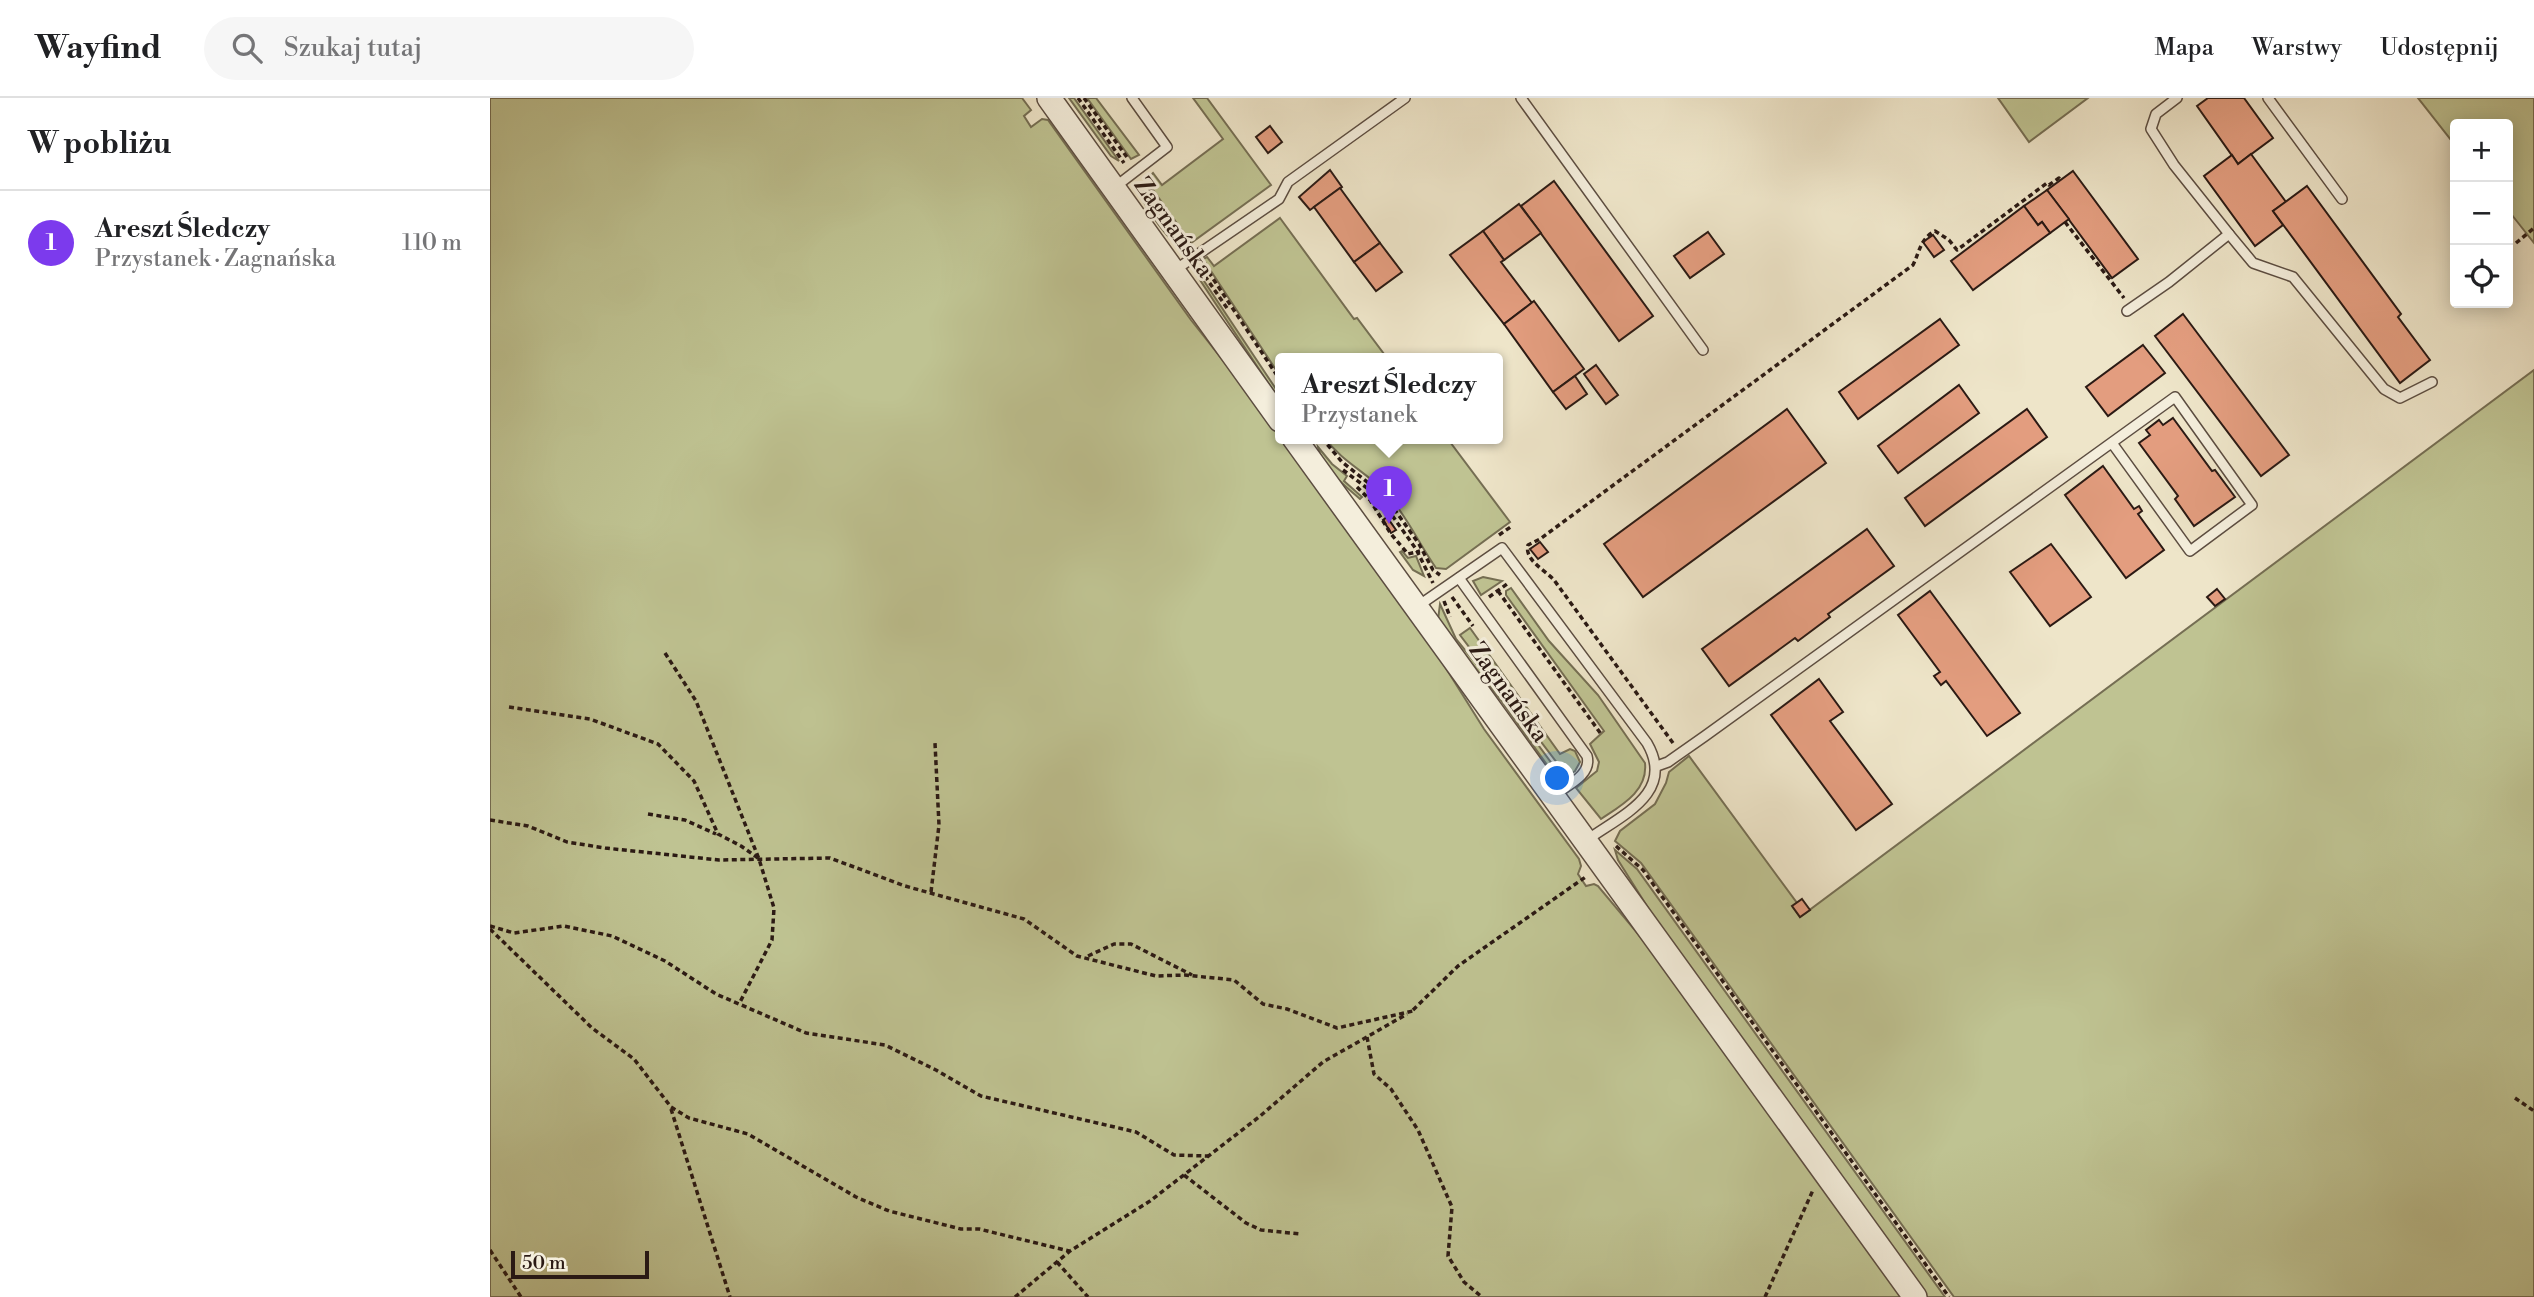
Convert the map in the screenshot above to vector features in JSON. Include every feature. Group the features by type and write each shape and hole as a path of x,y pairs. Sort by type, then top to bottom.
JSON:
{"street":[{"name":"Zagnańska","path":"1049,98 1275,413"},
{"name":"Zagnańska","path":"1298,444 1915,1297"}],"lane":[{"path":"1113,188 1167,147 1132,98"},
{"path":"1173,271 1279,199 1288,182 1405,98"},
{"path":"1521,98 1703,350"},
{"path":"2177,98 2156,114 2151,129 2174,164 2253,263 2293,277 2384,389 2400,398 2432,382"},
{"path":"2268,98 2342,200"},
{"path":"2127,306 2169,282 2229,234"},
{"path":"1657,766 1681,753 2175,397 2252,505 2190,551 2112,443"},
{"path":"1415,608 1502,548 1647,743 1657,766 1653,784 1645,798 1586,841"},
{"path":"1459,578 1587,756 1586,771 1553,796"}],"path":[{"path":"1078,98 1123,162"},
{"path":"1084,98 1129,160"},
{"path":"1681,753 1554,580 1534,565 1528,555 1528,545 1540,539 1913,265 1922,240 1929,234 1935,231 1949,240 1957,250 2040,192 2047,183 2049,186 2059,178 2060,180"},
{"path":"1184,246 1142,183 1189,245"},
{"path":"2065,222 2127,306"},
{"path":"2516,243 2534,228"},
{"path":"1201,261 1275,372"},
{"path":"1319,444 1326,453"},
{"path":"1327,444 1352,473"},
{"path":"1331,458 1382,493 1436,573 1446,573"},
{"path":"1352,473 1347,480 1365,495 1408,554 1420,550"},
{"path":"1490,541 1512,526"},
{"path":"1420,550 1430,578"},
{"path":"1485,600 1507,584"},
{"path":"1499,591 1601,734"},
{"path":"1451,595 1473,626"},
{"path":"665,653 696,701 759,859 774,908 772,940 739,1004"},
{"path":"509,707 590,719 658,744 694,781 718,834"},
{"path":"931,892 939,825 935,743"},
{"path":"648,814 685,820 741,846 759,859"},
{"path":"490,820 528,826 567,842 605,848 719,860 830,858 905,886 1024,919 1077,956 1156,976 1234,980 1263,1004 1287,1009 1338,1028 1413,1011"},
{"path":"1615,845 1643,870 1949,1297"},
{"path":"1015,1297 1070,1251 1150,1201 1209,1156 1323,1062 1413,1011 1458,966 1603,865"},
{"path":"490,927 514,933 564,926 612,936 666,961 716,994 806,1033 885,1045 981,1096 1136,1132 1174,1155 1209,1156"},
{"path":"490,927 592,1028 634,1059 671,1107 689,1118 748,1134 856,1197 889,1211 1070,1251"},
{"path":"1087,957 1114,944 1131,944 1194,976"},
{"path":"1367,1037 1374,1074 1391,1089 1418,1130 1452,1207 1448,1256 1464,1282 1482,1297"},
{"path":"2515,1098 2534,1111"},
{"path":"671,1107 730,1297"},
{"path":"1765,1297 1822,1169"},
{"path":"1184,1175 1246,1223 1261,1230 1301,1234"},
{"path":"490,1250 521,1297"},
{"path":"1058,1262 1088,1297"}],"green space":[{"path":"490,98 1022,98 1031,110 1024,116 1031,127 1042,119 1048,120 1191,320 1275,429 1275,444 1286,444 1437,654 1484,729 1579,859 1581,866 1578,874 1586,886 1598,886 1660,960 1905,1297 490,1297"},
{"path":"1069,98 1074,98 1119,161 1111,156"},
{"path":"1087,98 1096,98 1139,155 1131,159"},
{"path":"1193,98 1207,98 1271,185 1191,243 1146,180 1153,173 1162,185 1223,139"},
{"path":"1998,98 2088,98 2029,142"},
{"path":"2418,98 2534,98 2534,243 2513,216 2513,119 2450,119 2450,139"},
{"path":"1139,189 1179,245 1155,220"},
{"path":"1280,218 1354,319 1357,318 1383,353 1275,353 1275,368 1203,259 1207,257 1214,266"},
{"path":"1196,269 1275,388 1275,393 1200,280"},
{"path":"2534,370 2534,1297 1954,1297 1641,863 1615,841 1620,831 1655,804 1669,772 1689,756 1797,903 1793,907 1800,917"},
{"path":"1330,444 1452,444 1510,522 1446,569 1436,568 1401,511 1387,494"},
{"path":"1318,447 1332,464 1347,476 1344,481 1362,497 1360,499 1329,469"},
{"path":"1400,552 1408,558 1416,556 1424,576 1413,570"},
{"path":"1483,577 1502,581 1481,595 1473,581"},
{"path":"1511,588 1549,641 1598,695 1645,763 1645,773 1638,789 1625,803 1601,819 1576,788 1597,771 1599,762 1590,744 1604,731 1506,595 1506,591"},
{"path":"1440,604 1456,639 1561,776 1550,769 1438,620"},
{"path":"1470,628 1560,754 1570,749 1575,751 1580,762 1575,771 1567,776 1460,635"},
{"path":"1615,850 1637,869 1945,1297 1926,1297 1662,930 1618,860"}],"building":[{"path":"2208,98 2244,98 2273,138 2238,164 2197,106"},
{"path":"1270,126 1282,142 1268,153 1256,137"},
{"path":"2251,154 2286,202 2273,211 2283,225 2255,246 2204,176 2232,155 2238,164"},
{"path":"1330,170 1342,187 1310,210 1299,197"},
{"path":"2073,171 2138,259 2112,278 2047,190"},
{"path":"1554,181 1653,316 1619,341 1521,206"},
{"path":"2307,186 2401,314 2398,317 2430,360 2400,383 2273,211"},
{"path":"1340,188 1380,243 1354,262 1314,207"},
{"path":"2047,190 2069,219 2050,233 2042,222 2038,225 2024,206"},
{"path":"1519,204 1541,233 1504,260 1483,231"},
{"path":"2024,206 2038,225 2042,222 2050,233 1973,290 1951,261"},
{"path":"1483,231 1504,260 1501,262 1532,303 1504,324 1450,255"},
{"path":"1708,232 1724,254 1690,278 1674,256"},
{"path":"1933,235 1944,250 1934,257 1923,242"},
{"path":"1380,243 1402,272 1376,291 1354,262"},
{"path":"1534,301 1584,369 1553,392 1504,324"},
{"path":"2183,314 2289,455 2261,476 2155,336"},
{"path":"1940,319 1959,345 1858,419 1839,392"},
{"path":"2143,345 2165,373 2108,416 2086,387"},
{"path":"1596,365 1618,395 1606,404 1584,374"},
{"path":"1575,376 1587,394 1566,409 1553,392"},
{"path":"1959,385 1979,413 1898,473 1878,446"},
{"path":"1787,409 1826,463 1643,597 1604,544"},
{"path":"2027,409 2047,437 1925,526 1905,498"},
{"path":"2173,418 2235,497 2194,526 2175,499 2178,496 2139,443 2150,435 2146,430 2159,420 2163,425"},
{"path":"2103,466 2134,509 2139,506 2142,511 2138,514 2164,550 2126,578 2065,495"},
{"path":"1387,517 1396,530 1391,533 1383,520"},
{"path":"1867,529 1894,566 1828,614 1830,617 1798,641 1795,638 1729,686 1702,649"},
{"path":"1540,542 1548,552 1538,559 1530,549"},
{"path":"2051,544 2091,597 2050,626 2010,572"},
{"path":"2217,589 2225,599 2215,606 2207,597"},
{"path":"1930,591 2020,713 1987,736 1946,681 1941,685 1934,676 1940,672 1898,615"},
{"path":"1819,679 1843,712 1830,721 1892,804 1856,830 1771,715"},
{"path":"1802,899 1810,910 1800,917 1792,906"}],"place":[{"name":"Areszt Śledczy","path":"1389,524"}]}
